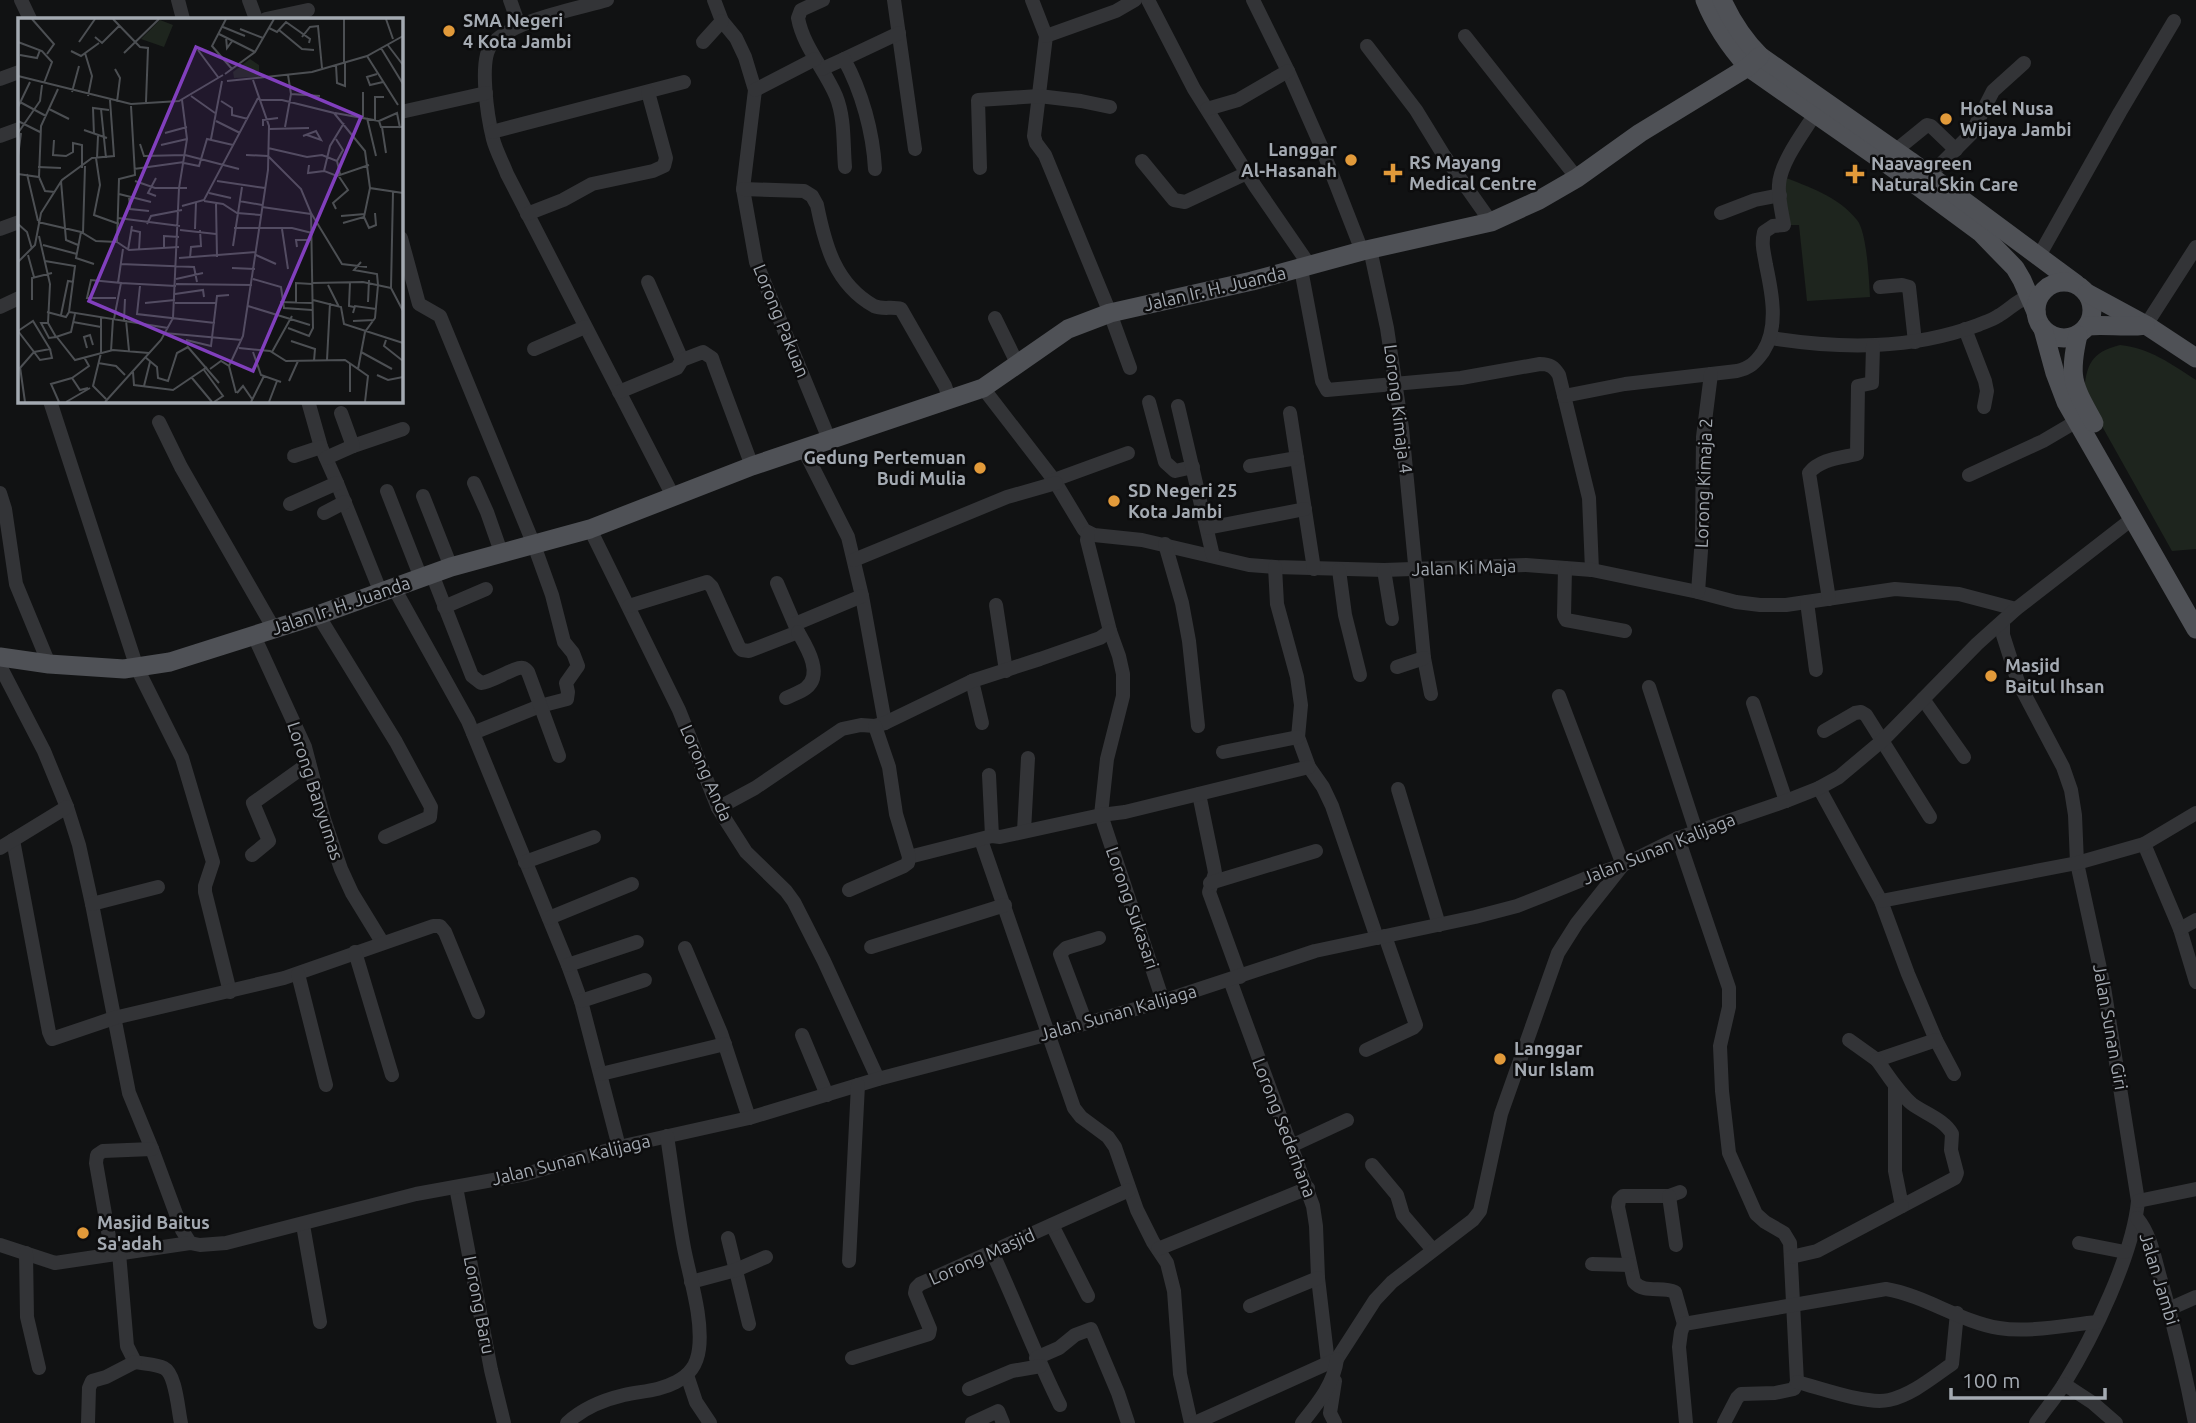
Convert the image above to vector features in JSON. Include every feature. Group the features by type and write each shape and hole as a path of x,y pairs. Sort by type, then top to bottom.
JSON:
{"main road":[{"path":"1705,0 1734,52 1754,62 1902,162 1980,232 2015,268 2050,335 2069,338 2100,324 2131,327 2146,325"},
{"path":"1722,0 1754,62 1815,114 1929,176 2082,288 2196,358"},
{"name":"Jalan Ir. H. Juanda","path":"0,657 49,664 124,669 170,662 318,615 451,567 590,529 752,466 983,388 1068,329 1110,313 1491,222 1539,200 1577,178 1640,133 1754,62"},
{"path":"2196,608 2079,397 2073,380 2072,362 2092,313 2092,306 2082,288 2060,281 2051,284 2039,295 2036,312 2066,402 2196,629"}],"street":[{"path":"21,0 30,18"},
{"path":"178,0 183,18"},
{"path":"249,0 256,18"},
{"path":"510,0 519,25"},
{"path":"607,0 519,25 498,38 485,54 486,93 493,138 507,174 674,498"},
{"name":"Lorong Pakuan","path":"714,0 722,21 736,38 745,57 755,90 743,189 758,268 829,439"},
{"path":"823,0 801,10 798,18 837,97 841,112 845,167"},
{"path":"894,0 915,149"},
{"path":"1032,0 1046,36 1034,136 1045,155 1130,368"},
{"path":"1046,36 1116,11 1135,0"},
{"path":"1148,0 1194,89 1306,267 1325,388 1333,390 1461,378 1540,363 1554,367 1559,375 1589,498 1592,570"},
{"name":"Lorong Kimaja 4","path":"1253,0 1288,71 1366,250 1387,328 1402,428 1424,658 1431,694"},
{"path":"271,18 308,10"},
{"path":"703,42 722,21"},
{"path":"2039,256 2174,21"},
{"path":"755,90 819,64 844,59 899,33"},
{"path":"1465,36 1577,178"},
{"path":"1367,46 1416,110 1491,222"},
{"path":"844,59 858,89 872,137 875,169"},
{"path":"1929,176 1971,134 1993,91 2024,63"},
{"path":"1207,109 1238,100 1288,71"},
{"path":"0,79 18,72"},
{"path":"492,132 684,82"},
{"path":"527,214 563,200 592,184 653,171 664,166 666,158 648,92"},
{"path":"402,112 486,93"},
{"path":"980,168 978,100 1040,96 1110,107"},
{"path":"1564,396 1625,384 1748,369 1756,363 1771,338 1773,313 1761,246 1764,232 1773,226 1784,225 1778,189 1780,176 1799,138 1815,114"},
{"path":"1902,162 1927,125 1956,150"},
{"path":"0,136 18,128"},
{"path":"1142,161 1178,202 1185,202 1247,173"},
{"path":"743,189 804,191 812,197 817,205 832,262 859,295 883,309 901,309 946,386 950,400"},
{"path":"1721,213 1755,200 1780,195"},
{"path":"0,229 18,222"},
{"path":"402,245 419,304 440,316 534,545 552,596 564,642 573,653 578,666 566,683 566,699 540,706 472,733"},
{"path":"2146,325 2196,247"},
{"path":"648,282 682,359"},
{"path":"1880,287 1902,285 1909,288 1915,342"},
{"path":"0,307 18,298"},
{"path":"1771,338 1806,343 1873,346 1915,342 1965,329 1998,316 2018,301 2036,312"},
{"path":"995,318 1018,365"},
{"path":"534,349 585,327"},
{"path":"1965,329 1985,381 1987,391 1984,407"},
{"path":"1829,599 1809,473 1820,463 1857,454 1857,386 1872,383 1873,346"},
{"path":"619,392 677,368 682,359 704,352 712,358 752,466"},
{"name":"Lorong Kimaja 2","path":"1698,592 1702,537 1703,437 1711,374"},
{"path":"983,388 1055,481 1088,533 1087,540 1119,656 1124,687 1107,759 1101,815"},
{"path":"50,402 137,667 182,758 213,862 205,892 230,992"},
{"path":"307,402 323,452 387,590 472,733 568,965 601,1074 619,1147"},
{"path":"1149,402 1165,462 1175,471 1193,467"},
{"path":"1178,406 1213,556"},
{"path":"341,413 354,446"},
{"path":"1290,413 1314,569"},
{"path":"1969,475 2043,441 2077,421"},
{"path":"159,422 181,467 274,629"},
{"path":"294,456 354,446 403,429"},
{"path":"803,448 848,537 854,560 896,814 909,857 905,866 849,890"},
{"path":"854,560 1007,497 1128,453"},
{"path":"1250,466 1297,458"},
{"path":"290,504 337,483"},
{"path":"474,483 501,552"},
{"path":"387,491 444,607 475,680 481,683 490,682 521,667 528,672 559,756"},
{"path":"0,493 5,509 16,584 49,664"},
{"path":"423,496 451,567"},
{"path":"324,513 345,502"},
{"path":"1208,528 1305,509"},
{"name":"Jalan Sunan Kalijaga","path":"0,1245 55,1263 190,1243 226,1243 415,1194 526,1174 619,1147 749,1118 878,1079 1163,1001 1315,951 1517,906 1623,865 1678,838 1786,801 1839,777 1883,740 1977,644 2016,609 2132,519"},
{"name":"Lorong Anda","path":"590,529 679,710 718,808 746,852 794,902 878,1079"},
{"name":"Jalan Ki Maja","path":"1088,533 1165,544 1249,565 1339,570 1415,570 1513,565 1592,570 1760,605 1786,605 1895,589 1968,596 2016,609"},
{"path":"1165,544 1182,603 1189,641 1198,726"},
{"path":"1275,567 1277,604 1291,653 1301,705 1298,737 1309,767 1332,806 1416,1025 1366,1049"},
{"path":"1565,568 1566,620 1625,631"},
{"path":"1339,570 1345,615 1360,675"},
{"path":"1384,570 1392,618"},
{"path":"629,606 707,582 712,587 742,650 750,651 862,596"},
{"path":"777,583 813,663 813,677 807,688 786,698"},
{"path":"444,607 486,589"},
{"path":"1807,602 1816,670"},
{"path":"996,606 1006,671"},
{"path":"318,615 396,742 431,807 428,818 384,837"},
{"name":"Jalan Sunan Giri","path":"2003,622 2003,635 2018,682 2063,767 2071,790 2077,863 2104,987 2138,1201 2137,1218 2116,1279 2097,1322 2064,1384 2036,1423"},
{"path":"718,808 755,788 842,729 880,724 972,681 1100,638 1110,631"},
{"name":"Lorong Banyumas","path":"254,636 296,728 341,869 352,893 382,942"},
{"path":"1396,667 1424,658"},
{"path":"0,666 44,751 67,807 79,845 92,904 129,1093 182,1230 190,1243"},
{"path":"972,681 982,723"},
{"path":"1649,687 1696,831"},
{"path":"1302,1423 1330,1385 1334,1365 1375,1300 1392,1282 1460,1231 1480,1211 1504,1104 1558,953 1577,923 1623,865 1559,696"},
{"path":"1923,699 1964,757"},
{"path":"1753,703 1786,801"},
{"path":"1824,731 1855,713 1866,715 1930,817"},
{"path":"1223,752 1298,737"},
{"path":"1024,831 1028,758"},
{"path":"252,855 269,841 255,810 255,800 309,763"},
{"path":"909,857 986,838 1125,812 1309,767"},
{"path":"989,775 986,838 1005,905 1074,1108 1081,1117 1108,1137 1115,1147 1129,1190 1171,1273 1180,1374 1193,1423 1334,1365"},
{"path":"1819,788 1881,901 1908,974 1936,1040 1954,1074"},
{"path":"1398,789 1439,925"},
{"name":"Lorong Sederhana","path":"1199,794 1215,873 1209,892 1275,1105 1313,1206 1318,1278 1334,1365"},
{"path":"67,807 7,844 52,1040 114,1018 298,974 433,926 440,926 445,932 478,1012"},
{"path":"1881,901 2077,863 2144,844 2196,813"},
{"name":"Lorong Sukasari","path":"1101,815 1163,1001"},
{"path":"525,862 594,837"},
{"path":"1678,838 1729,988 1729,1007 1720,1046 1728,1153 1756,1214 1788,1237 1791,1257 1797,1382 1794,1389 1775,1393 1741,1394 1724,1423"},
{"path":"2144,844 2180,929 2196,982"},
{"path":"1210,883 1315,851"},
{"path":"549,918 632,884"},
{"path":"92,904 158,887"},
{"path":"871,947 1005,905"},
{"path":"2180,929 2196,920"},
{"path":"1086,1023 1060,954 1066,948 1099,938"},
{"path":"568,965 637,942"},
{"path":"685,948 725,1044 749,1118"},
{"path":"355,952 392,1075"},
{"path":"298,974 326,1085"},
{"path":"580,1001 645,980"},
{"path":"802,1035 827,1095"},
{"path":"1791,1257 1817,1251 1955,1178 1957,1173 1951,1150 1950,1130 1910,1102 1895,1086 1877,1059 1849,1040"},
{"path":"1877,1059 1936,1040"},
{"path":"601,1074 725,1044"},
{"path":"849,1261 859,1085"},
{"path":"1895,1086 1895,1171 1902,1206"},
{"path":"1292,1146 1347,1120"},
{"path":"567,1423 588,1407 627,1394 656,1391 688,1375 695,1366 700,1346 700,1328 667,1136"},
{"path":"135,1362 127,1346 115,1253 96,1163 97,1155 103,1151 152,1149"},
{"path":"1373,1165 1397,1195 1403,1214 1433,1250"},
{"name":"Lorong Baru","path":"456,1187 504,1423"},
{"path":"1158,1249 1308,1188"},
{"path":"2138,1201 2196,1188"},
{"name":"Lorong Masjid","path":"852,1358 929,1334 930,1329 915,1293 916,1288 1129,1190"},
{"path":"1676,1245 1675,1194 1623,1196 1619,1200 1618,1207 1634,1282 1639,1287 1675,1292 1684,1324 1679,1348 1686,1423"},
{"name":"Jalan Jambi","path":"2137,1218 2147,1236 2191,1371 2195,1423"},
{"path":"303,1225 320,1322"},
{"path":"1052,1226 1088,1296"},
{"path":"729,1238 749,1324"},
{"path":"2078,1243 2125,1252"},
{"path":"992,1252 1060,1405"},
{"path":"26,1253 27,1317 39,1368"},
{"path":"691,1282 736,1270 766,1257"},
{"path":"1592,1264 1630,1265"},
{"path":"1250,1307 1318,1278"},
{"path":"1684,1324 1885,1289 1905,1292 1998,1328 2016,1330 2097,1322"},
{"path":"2169,1309 2196,1297"},
{"path":"1797,1382 1868,1401 1887,1401 1899,1397 1952,1364 1957,1313"},
{"path":"969,1389 1039,1362 1075,1335 1091,1329 1128,1423"},
{"path":"88,1423 89,1388 92,1381 135,1362 162,1367 168,1371 173,1380 181,1423"},
{"path":"1334,1365 1331,1413 1335,1423"},
{"path":"688,1375 696,1402 710,1423"},
{"path":"2064,1384 2093,1403 2116,1423"},
{"path":"588,1407 594,1423"},
{"path":"972,1423 998,1411 1003,1423"}],"shaded area":[{"path":"1781,176 1832,198 1857,220 1865,245 1870,297 1807,301 1799,225 1784,225"},
{"path":"2120,345 2151,353 2196,380 2196,549 2172,551 2084,394 2086,375 2092,361 2102,352"}],"place":[{"name":"SMA Negeri 4 Kota Jambi","path":"449,31"},
{"name":"Hotel Nusa Wijaya Jambi","path":"1946,119"},
{"name":"Langgar Al-Hasanah","path":"1351,160"},
{"name":"RS Mayang Medical Centre","path":"1393,173"},
{"name":"Naavagreen Natural Skin Care","path":"1855,174"},
{"name":"Gedung Pertemuan Budi Mulia","path":"980,468"},
{"name":"SD Negeri 25 Kota Jambi","path":"1114,501"},
{"name":"Masjid Baitul Ihsan","path":"1991,676"},
{"name":"Langgar Nur Islam","path":"1500,1059"},
{"name":"Masjid Baitus Sa'adah","path":"83,1233"}]}
